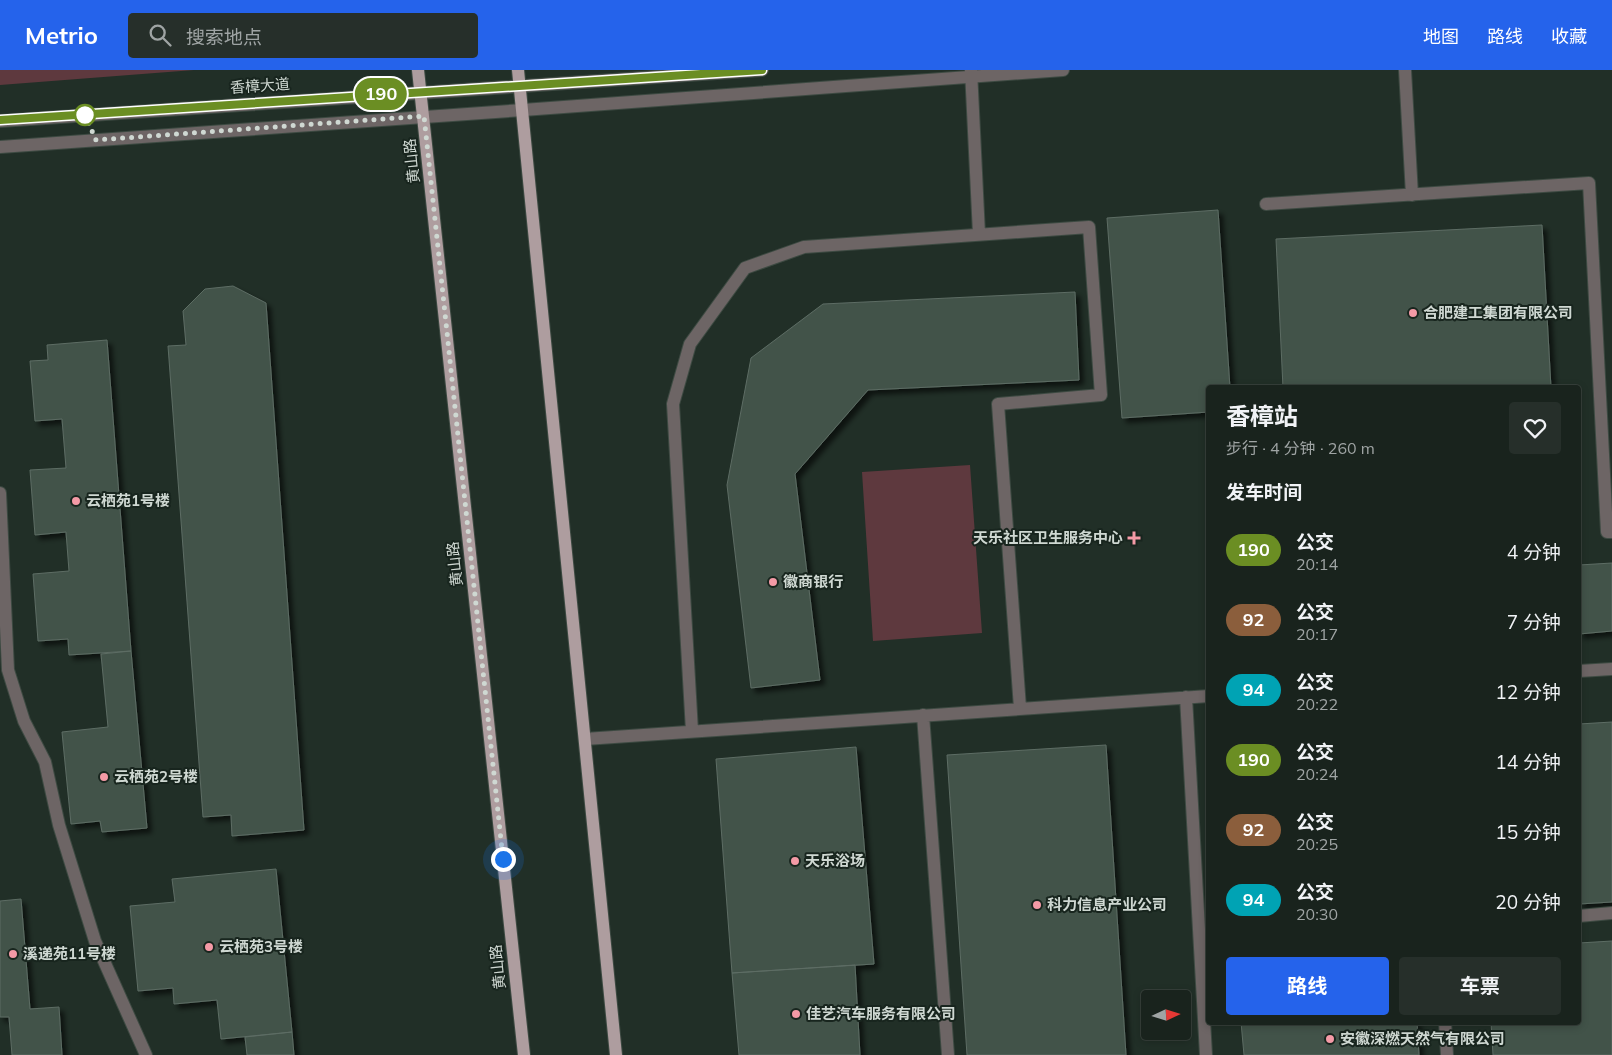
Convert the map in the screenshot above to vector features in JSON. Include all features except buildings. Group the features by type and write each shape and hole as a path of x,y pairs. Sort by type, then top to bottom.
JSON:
{"main road":[{"name":"黄山路","path":"418,70 524,1055"},
{"path":"518,70 616,1055"}],"street":[{"name":"香樟大道","path":"0,120 762,70"},
{"path":"0,147 523,110 971,73 1062,70"},
{"path":"1405,70 1412,195"},
{"path":"971,73 979,234"},
{"path":"1266,204 1589,183 1607,532 1612,532"},
{"path":"692,731 673,404 690,344 745,268 804,246 1089,226 1101,395 998,404 1020,708"},
{"path":"0,493 8,670 24,721 45,762 59,825 95,941 146,1055"},
{"path":"1581,671 1612,669"},
{"path":"585,739 1206,696"},
{"path":"1186,697 1206,1055"},
{"path":"923,715 948,1055"},
{"path":"1581,916 1612,913"},
{"path":"1444,1025 1447,1055"}],"shaded area":[{"path":"0,70 194,70 0,85"},
{"path":"970,465 982,633 873,641 862,472"}],"bus line":[{"name":"190","path":"0,120 762,70"}],"place":[{"name":"合肥建工集团有限公司","path":"1413,313"},
{"name":"云栖苑1号楼","path":"76,501"},
{"name":"天乐社区卫生服务中心","path":"1134,538"},
{"name":"徽商银行","path":"773,582"},
{"name":"云栖苑2号楼","path":"104,777"},
{"name":"天乐浴场","path":"795,861"},
{"name":"科力信息产业公司","path":"1037,905"},
{"name":"云栖苑3号楼","path":"209,947"},
{"name":"溪递苑11号楼","path":"13,954"},
{"name":"佳艺汽车服务有限公司","path":"796,1014"},
{"name":"安徽深燃天然气有限公司","path":"1330,1039"}],"route":[{"path":"85,115 96,140 424,116 503,859"}]}
